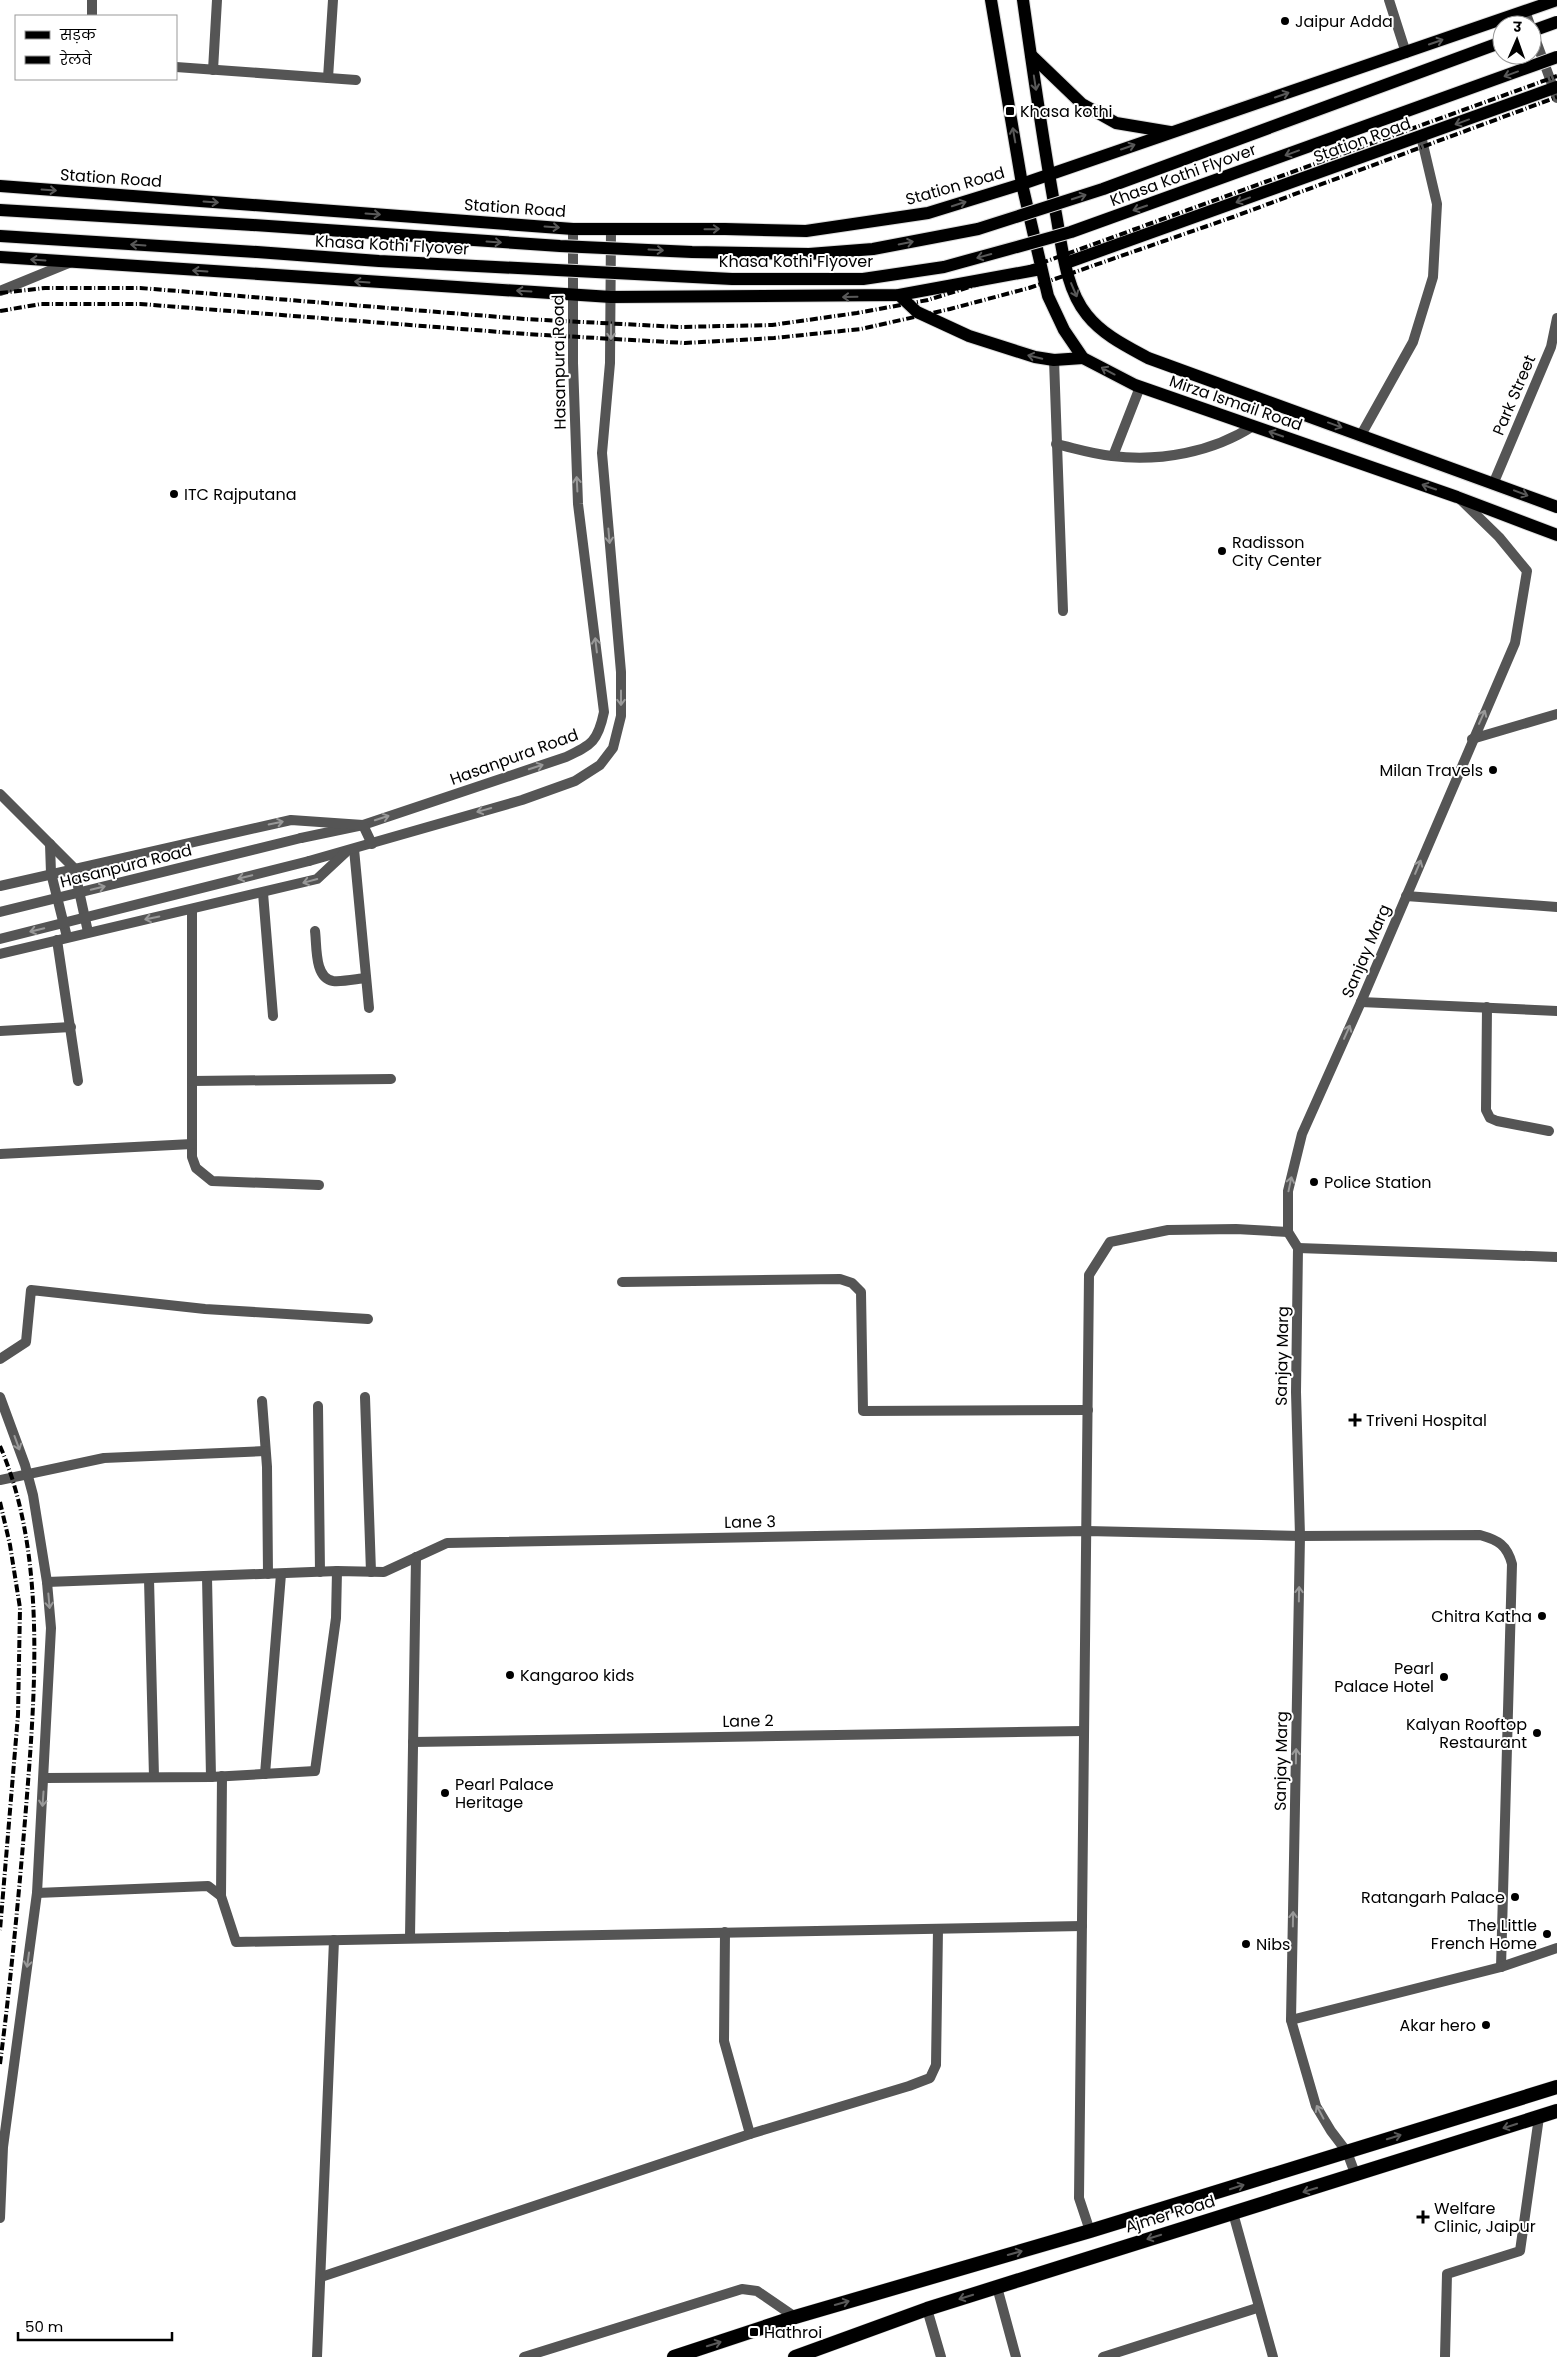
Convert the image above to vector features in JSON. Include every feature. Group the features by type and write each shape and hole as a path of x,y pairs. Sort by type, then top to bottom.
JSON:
{"highway":[{"name":"Ajmer Road","path":"674,2357 795,2317 1090,2232 1557,2087"},
{"name":"Ajmer Road","path":"795,2357 927,2308 1356,2176 1557,2111"}],"main road":[{"name":"Mirza Ismail Road","path":"991,0 1022,184 1048,296 1064,330 1083,358 1140,387 1457,497 1557,535"},
{"name":"Mirza Ismail Road","path":"1022,0 1049,174 1066,263 1072,286 1086,314 1109,337 1148,358 1557,506"},
{"path":"1049,174 1557,0"},
{"path":"1542,27 1557,22"},
{"name":"Khasa Kothi Flyover","path":"0,210 569,246 808,254 873,249 978,229 1103,189 1492,46"},
{"path":"1031,55 1082,104 1116,123 1172,133"},
{"name":"Khasa Kothi Flyover","path":"0,236 379,261 732,279 863,279 944,267 1071,232 1557,57"},
{"name":"Station Road","path":"1066,263 1421,136 1556,91"},
{"name":"Station Road","path":"0,186 573,229 724,228 806,231 928,213 1049,174"},
{"path":"0,257 611,297 899,295 1042,269"},
{"path":"899,295 917,312 969,336 1035,357 1054,360 1083,358"}],"street":[{"path":"92,0 92,15"},
{"path":"213,70 217,0"},
{"path":"328,78 333,0"},
{"path":"1389,0 1406,53"},
{"path":"1525,11 1526,15"},
{"path":"1542,56 1556,91"},
{"path":"178,67 356,80"},
{"path":"1361,435 1413,342 1433,277 1438,204 1421,136"},
{"name":"Hasanpura Road","path":"0,912 301,838 363,825 566,757 590,746 600,732 604,712 578,504 574,432 573,229"},
{"path":"0,939 372,844 461,816 522,800 575,781 600,765 613,748 621,716 621,672 602,453 610,363 610,230"},
{"path":"0,291 71,262"},
{"name":"Park Street","path":"1494,482 1551,347 1557,318"},
{"path":"1054,360 1063,611"},
{"path":"1113,456 1140,387"},
{"path":"1056,444 1113,456 1172,456 1233,439 1253,426"},
{"name":"Sanjay Marg","path":"1288,1232 1288,1190 1302,1134 1361,1002 1472,739 1515,643 1527,571 1505,543 1457,497"},
{"path":"1472,739 1557,714"},
{"path":"0,794 74,868 88,932"},
{"path":"0,886 291,820 363,825 372,844"},
{"path":"50,844 51,873 62,938 78,1081"},
{"path":"0,954 317,879 350,850"},
{"path":"350,850 369,1008"},
{"path":"263,892 273,1016"},
{"path":"1406,896 1557,906"},
{"path":"192,909 192,1157 196,1168 212,1181 319,1185"},
{"path":"315,931 319,968 326,978 333,981 366,978"},
{"path":"1361,1002 1557,1011"},
{"path":"1487,1007 1486,1110 1490,1118 1497,1121 1549,1131"},
{"path":"0,1031 71,1027"},
{"path":"192,1082 391,1079"},
{"path":"0,1154 192,1144"},
{"path":"1090,2232 1079,2198 1089,1276 1110,1242 1168,1230 1236,1229 1288,1232 1298,1248 1557,1257"},
{"name":"Sanjay Marg","path":"1298,1248 1296,1392 1300,1536 1291,2020 1316,2106 1331,2131 1347,2152 1356,2176"},
{"path":"622,1282 840,1279 852,1283 861,1292 863,1411 1088,1410"},
{"path":"0,1359 26,1342 31,1290 205,1308 368,1319"},
{"path":"0,1397 28,1475 33,1495 47,1582 51,1628 37,1893 3,2147 0,2218"},
{"path":"365,1397 371,1572"},
{"path":"262,1401 266,1451 268,1574"},
{"path":"318,1406 320,1572"},
{"path":"0,1480 104,1458 266,1451"},
{"name":"Lane 3","path":"47,1582 281,1574 337,1570 384,1572 447,1543 1087,1531 1300,1536 1480,1534 1499,1540 1509,1552 1512,1564 1501,1967"},
{"path":"410,1937 416,1557"},
{"path":"44,1778 216,1776 315,1771 336,1618 337,1570"},
{"path":"265,1774 281,1574"},
{"path":"207,1577 221,1896 236,1942 410,1937 1082,1926"},
{"path":"149,1579 154,1777"},
{"name":"Lane 2","path":"413,1742 1084,1731"},
{"path":"37,1893 208,1886 221,1896"},
{"path":"321,2277 750,2134 930,2078 936,2066 938,1928"},
{"path":"725,1932 724,2041 750,2134"},
{"path":"317,2357 334,1940"},
{"path":"1291,2020 1501,1967 1557,1948"},
{"path":"1445,2357 1447,2274 1520,2251 1538,2117"},
{"path":"1233,2213 1257,2308 1272,2357"},
{"path":"997,2287 1016,2357"},
{"path":"524,2357 742,2289 757,2291 795,2317"},
{"path":"927,2308 941,2357"},
{"path":"1103,2357 1257,2308"}],"railway":[{"path":"0,293 45,288 140,288 525,319 679,327 772,325 857,313 928,300 1014,273 1557,76"},
{"path":"0,311 41,304 140,304 526,334 685,343 774,338 861,329 950,309 1029,288 1233,217 1557,97"},
{"path":"0,1446 15,1488 25,1532 31,1578 34,1625 32,1719 21,1872 0,2064"},
{"path":"0,1502 10,1545 20,1608 18,1715 0,1930"}],"place":[{"name":"Jaipur Adda","path":"1285,21"},
{"name":"Khasa kothi","path":"1010,111"},
{"name":"ITC Rajputana","path":"174,494"},
{"name":"Radisson City Center","path":"1222,551"},
{"name":"Milan Travels","path":"1493,770"},
{"name":"Police Station","path":"1314,1182"},
{"name":"Triveni Hospital","path":"1355,1420"},
{"name":"Chitra Katha","path":"1542,1616"},
{"name":"Kangaroo kids","path":"510,1675"},
{"name":"Pearl Palace Hotel","path":"1444,1677"},
{"name":"Kalyan Rooftop Restaurant","path":"1537,1733"},
{"name":"Pearl Palace Heritage","path":"445,1793"},
{"name":"Ratangarh Palace","path":"1515,1897"},
{"name":"The Little French Home","path":"1547,1934"},
{"name":"Nibs","path":"1246,1944"},
{"name":"Akar hero","path":"1486,2025"},
{"name":"Welfare Clinic, Jaipur","path":"1423,2217"},
{"name":"Hathroi","path":"754,2332"}]}
